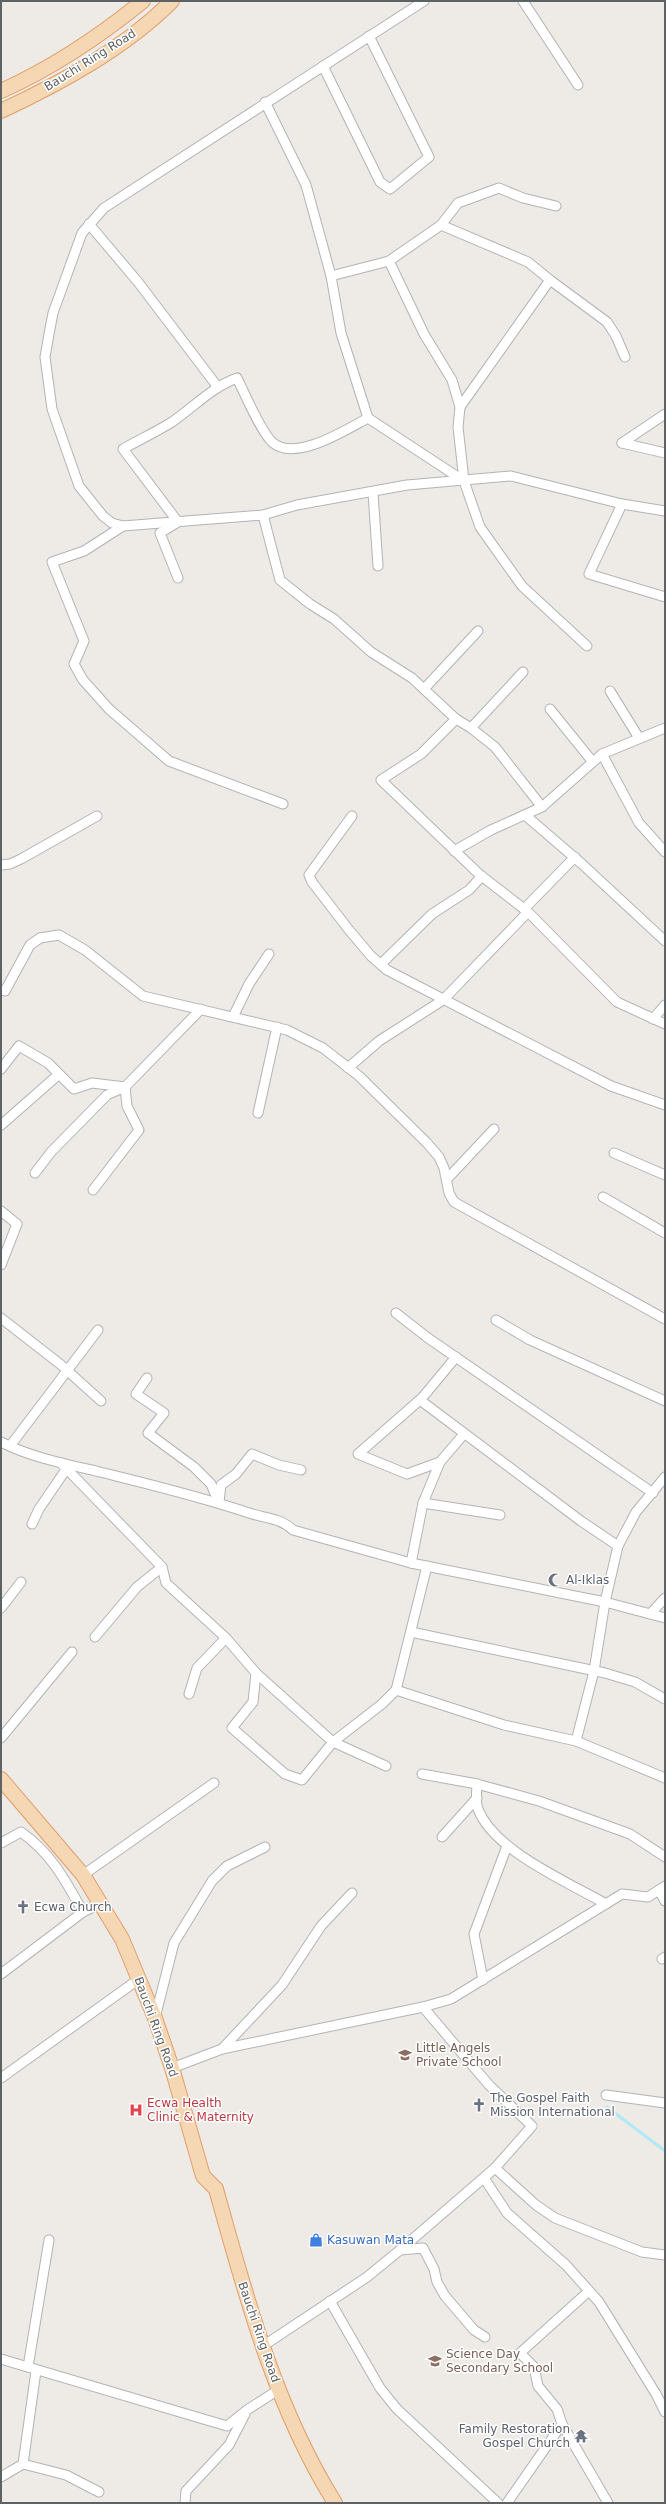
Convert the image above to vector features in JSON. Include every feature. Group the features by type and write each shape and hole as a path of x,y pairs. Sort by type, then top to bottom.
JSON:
{"main road":[{"name":"Bauchi Ring Road","path":"1,91 66,56 118,22 143,1"},
{"name":"Bauchi Ring Road","path":"1,111 35,94 112,49 157,16 172,1"},
{"name":"Bauchi Ring Road","path":"2,1782 83,1875 122,1939 156,2018 203,2176 216,2189 250,2313 278,2390 300,2443 335,2503"}],"street":[{"path":"424,1 265,102 104,208 82,233 53,313 45,357 52,409 79,486 103,516 112,523 123,526 263,515 317,501 407,486 511,476 622,504 665,511"},
{"path":"523,1 578,85"},
{"path":"323,66 380,182 390,189 429,157 369,36"},
{"path":"265,102 306,185 331,276 341,333 368,418 464,481"},
{"path":"331,276 389,261 441,225 458,203 499,188 523,198 556,206"},
{"path":"89,224 138,282 217,386"},
{"path":"441,225 528,262 607,322 616,336 625,357"},
{"path":"389,261 424,334 452,380 460,407 458,427 464,481 480,527 522,586 587,646"},
{"path":"460,407 550,280"},
{"path":"178,522 123,449 170,423 201,402 217,386 237,378 259,421 273,443 289,448 306,448 318,444 368,418"},
{"path":"665,414 622,443 665,453"},
{"path":"372,493 378,566"},
{"path":"622,504 589,574 665,597"},
{"path":"263,515 280,580 310,604 334,619 371,652 412,678 456,719 471,728 495,747 542,807"},
{"path":"178,522 160,533 178,578"},
{"path":"123,526 84,551 52,562 84,641 74,664 83,680 109,709 169,761 283,804"},
{"path":"424,689 478,631"},
{"path":"471,728 524,672"},
{"path":"610,691 639,738"},
{"path":"550,709 592,761"},
{"path":"456,719 421,754 381,780 454,851 493,886 526,910 617,1002 653,1020 665,1024"},
{"path":"454,851 491,830 542,807 592,761 602,754 665,728"},
{"path":"602,754 639,823 665,852"},
{"path":"525,815 575,857 665,941"},
{"path":"1,865 10,864 21,860 97,816"},
{"path":"352,816 309,875 349,930 381,964 443,1000 612,1086 665,1105"},
{"path":"348,1068 379,1041 443,1000 575,857"},
{"path":"381,964 432,914 469,890 482,876"},
{"path":"2,993 30,945 40,938 59,935 85,950 143,996 287,1030 323,1048 348,1068 427,1143 439,1157 448,1178 449,1193 454,1202 665,1319"},
{"path":"233,1017 249,984 269,954"},
{"path":"653,1020 665,1005"},
{"path":"35,1172 51,1152 107,1095 125,1087 201,1009"},
{"path":"258,1113 277,1027"},
{"path":"1,1069 19,1046 48,1063 58,1075 74,1089 92,1083 125,1087"},
{"path":"1,1125 58,1075"},
{"path":"93,1190 139,1130 127,1106 125,1087"},
{"path":"448,1178 494,1128"},
{"path":"614,1153 665,1175"},
{"path":"604,1197 665,1233"},
{"path":"1,1211 17,1224 1,1265"},
{"path":"396,1313 456,1357 653,1493"},
{"path":"1,1318 67,1371 101,1401"},
{"path":"496,1320 530,1340 665,1401"},
{"path":"10,1446 98,1330"},
{"path":"440,1462 407,1474 358,1454 420,1400 456,1357"},
{"path":"147,1378 136,1394 164,1412 148,1433 194,1467 211,1484 219,1503"},
{"path":"420,1400 575,1517 618,1546"},
{"path":"411,1563 423,1503 440,1462 464,1434"},
{"path":"1,1442 64,1465 219,1503 285,1522 293,1530 411,1563 605,1602 665,1618"},
{"path":"219,1503 222,1485 236,1474 252,1454 279,1465 301,1470"},
{"path":"32,1524 64,1465"},
{"path":"64,1465 162,1567 166,1583 226,1638 256,1674 333,1742 386,1766"},
{"path":"576,1741 594,1671 605,1602 618,1546 636,1512 665,1477"},
{"path":"423,1503 500,1514"},
{"path":"256,1674 253,1702 232,1728 262,1756 285,1774 302,1780 333,1742 382,1704 396,1690 427,1566"},
{"path":"95,1637 137,1586 162,1567"},
{"path":"1,1608 21,1582"},
{"path":"650,1614 665,1598"},
{"path":"410,1632 594,1671 635,1682 665,1699"},
{"path":"189,1694 197,1668 226,1638"},
{"path":"1,1738 72,1652"},
{"path":"396,1690 504,1724 576,1741 665,1778"},
{"path":"422,1774 477,1784 539,1801 630,1834 665,1857"},
{"path":"83,1875 214,1783"},
{"path":"477,1784 477,1808 499,1840 606,1904"},
{"path":"442,1837 477,1798"},
{"path":"1,1843 22,1832 40,1845 58,1870 83,1912"},
{"path":"483,1980 474,1934 507,1846"},
{"path":"156,2018 174,1943 212,1881 226,1866 265,1847"},
{"path":"172,2068 222,2049 423,2007 451,1999 622,1894 648,1897 662,1888 665,1901"},
{"path":"222,2049 282,1985 321,1926 352,1893"},
{"path":"1,1974 83,1912 101,1903"},
{"path":"1,2078 139,1978"},
{"path":"263,2346 367,2277 495,2168 532,2126 489,2085 423,2007"},
{"path":"606,2095 665,2103"},
{"path":"495,2168 536,2205 556,2218 642,2252 665,2254"},
{"path":"484,2178 507,2213 566,2265 600,2302 665,2412"},
{"path":"24,2464 32,2369 49,2240"},
{"path":"400,2250 423,2248 434,2269 437,2282 445,2296 474,2330 485,2336"},
{"path":"589,2291 520,2353 534,2367 538,2386 557,2409 562,2424 608,2503"},
{"path":"330,2301 380,2388 397,2409 498,2503"},
{"path":"1,2359 227,2426 247,2410 278,2390"},
{"path":"185,2503 186,2491 229,2445 247,2410"},
{"path":"507,2503 562,2424"},
{"path":"1,2478 24,2464 66,2475 99,2492"}],"waterway":[{"path":"607,2107 665,2151"}],"place":[{"name":"Al-Iklas","path":"555,1580"},
{"name":"Ecwa Church","path":"23,1907"},
{"name":"Little Angels Private School","path":"405,2055"},
{"name":"The Gospel Faith Mission International","path":"479,2105"},
{"name":"Ecwa Health Clinic & Maternity","path":"136,2110"},
{"name":"Kasuwan Mata","path":"316,2240"},
{"name":"Science Day Secondary School","path":"435,2361"},
{"name":"Family Restoration Gospel Church","path":"581,2436"}]}
